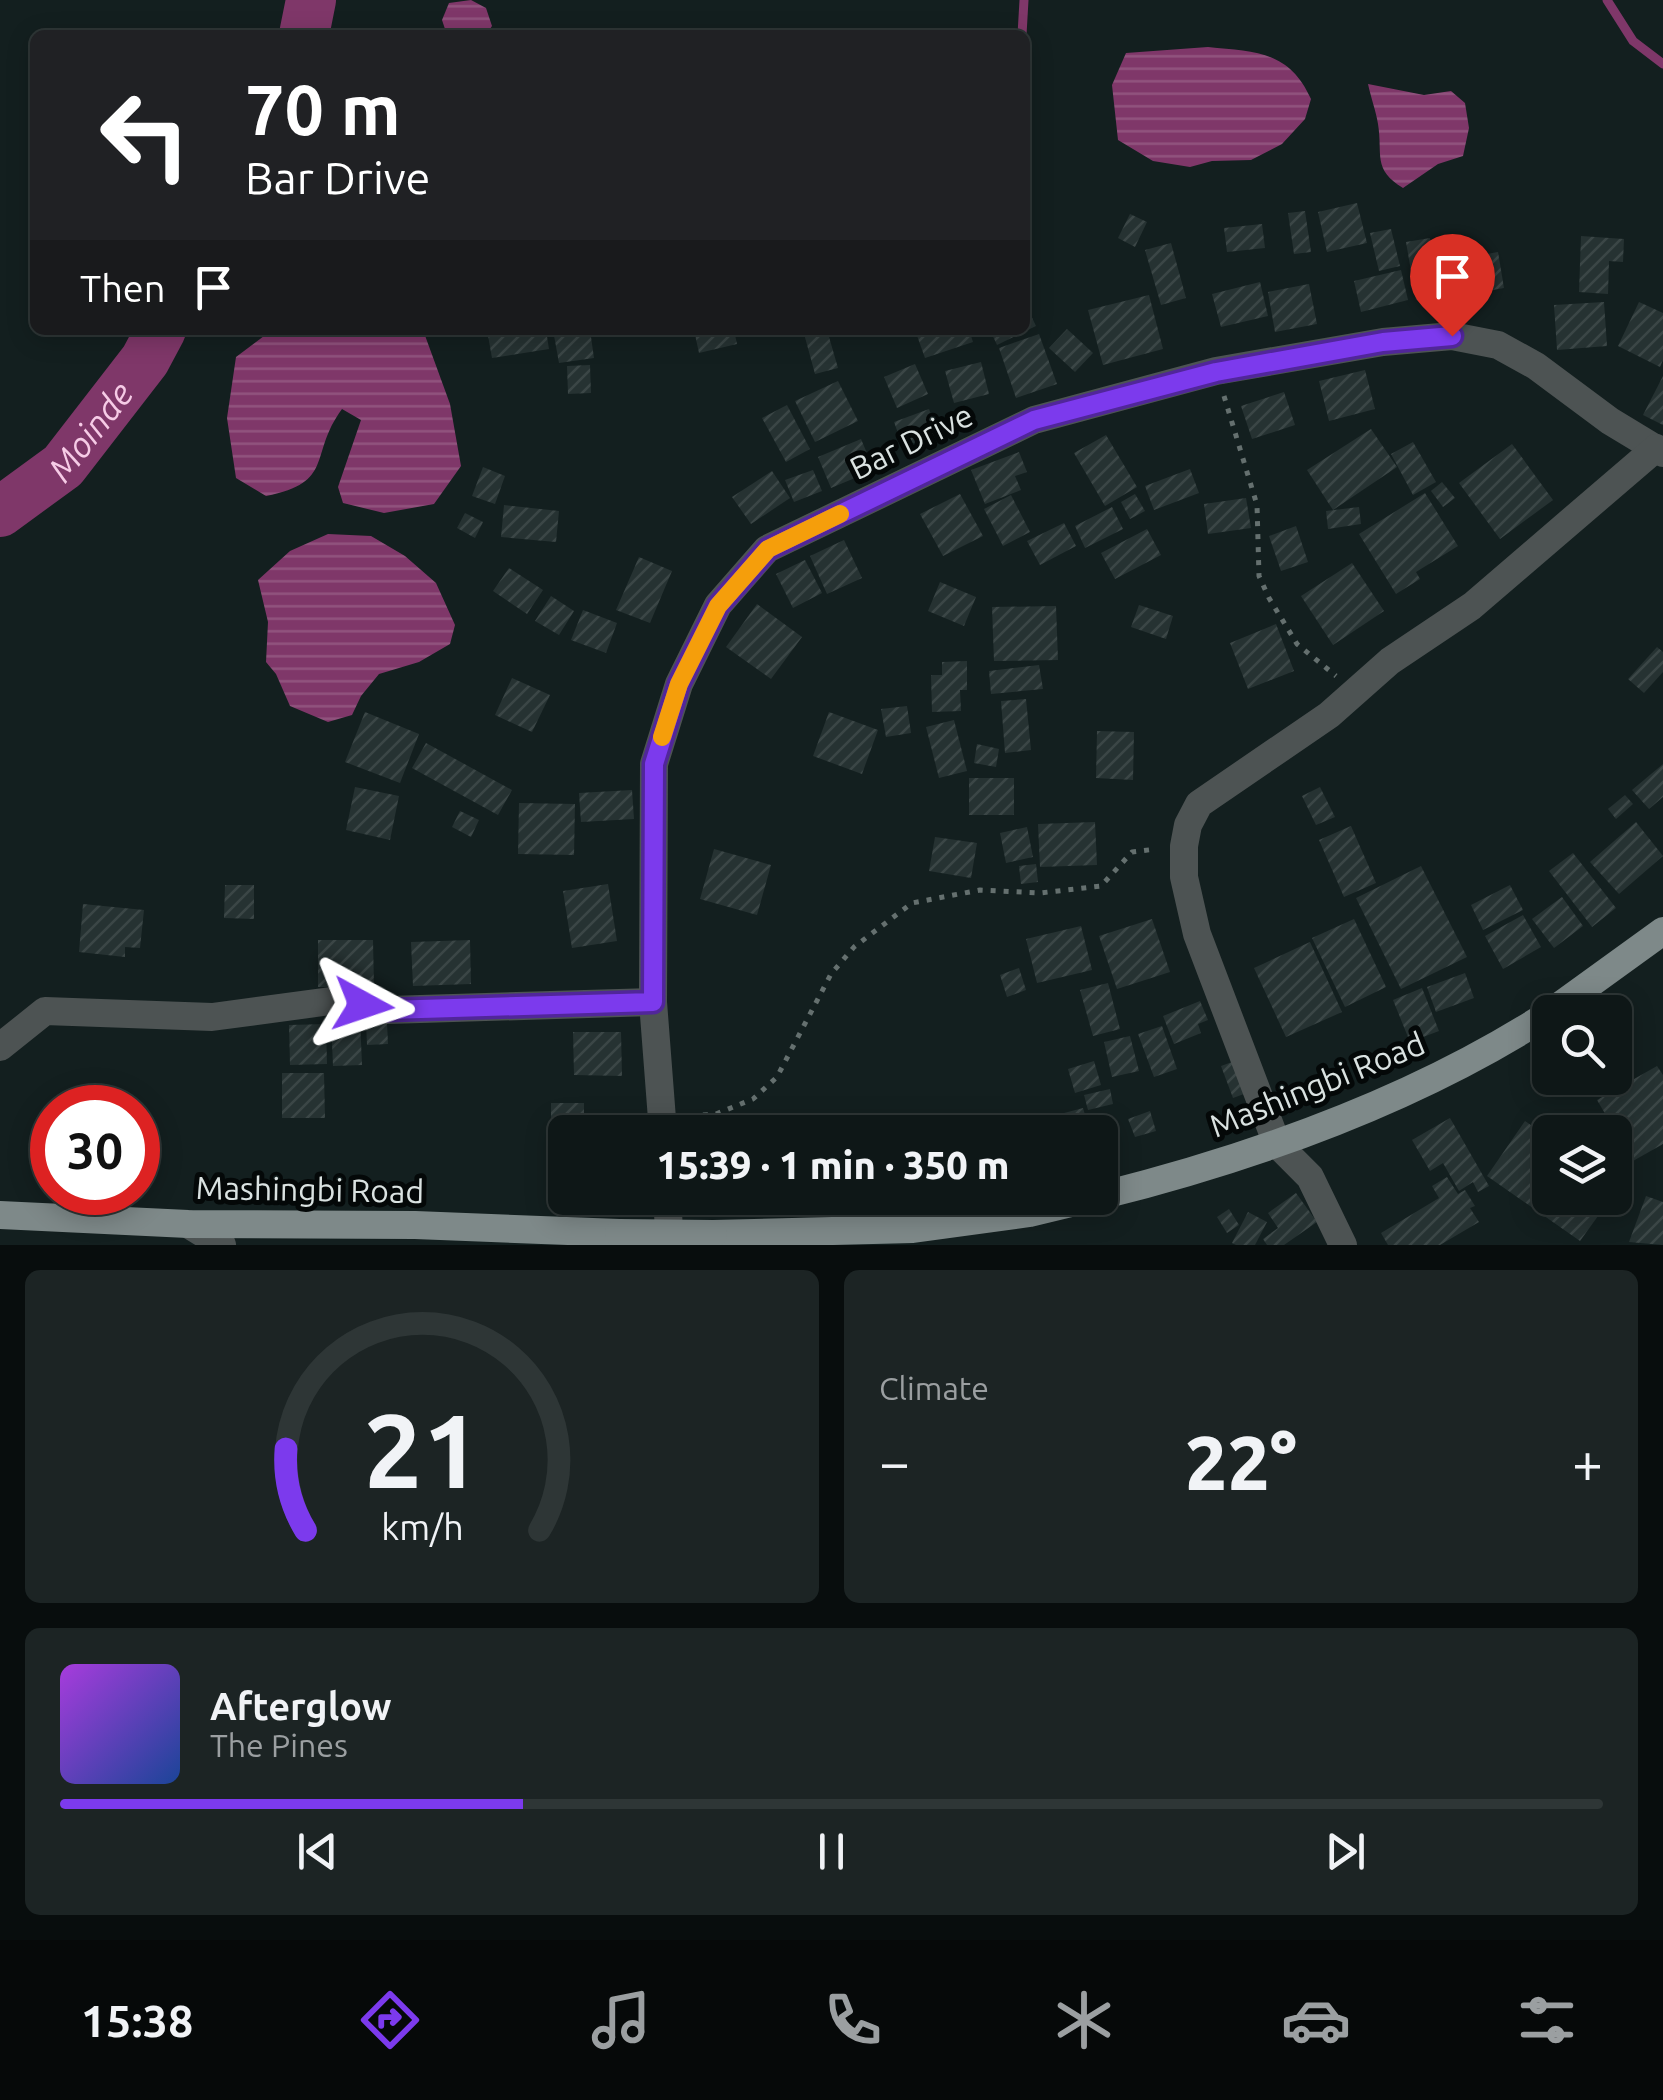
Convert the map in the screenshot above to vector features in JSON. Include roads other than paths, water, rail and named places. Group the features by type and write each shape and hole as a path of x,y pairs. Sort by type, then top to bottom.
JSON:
{"main road":[{"name":"Mashingbi Road","path":"1575,995 1663,931"},
{"name":"Mashingbi Road","path":"1118,1192 1277,1144 1407,1092 1532,1023"},
{"name":"Mashingbi Road","path":"0,1216 188,1224 415,1224 713,1234 912,1229 1015,1215"}],"street":[{"name":"Bar Drive","path":"661,1115 653,1002 654,764 679,684 718,606 768,549 1034,420 1216,372 1383,342 1452,336 1498,345 1660,451"},
{"path":"1343,1245 1310,1177 1277,1144 1198,934 1184,878 1188,824 1199,804 1330,715 1354,690 1472,606 1660,451"},
{"path":"0,1047 45,1011 212,1017 338,1000 388,1010 653,1002"},
{"path":"668,1215 670,1245"},
{"path":"188,1224 222,1245"}],"waterway":[{"name":"Moinde","path":"305,30 311,0"},
{"path":"1022,30 1024,0"},
{"path":"1607,0 1633,41 1663,64"},
{"name":"Moinde","path":"0,512 63,466 145,360 158,335"}]}
